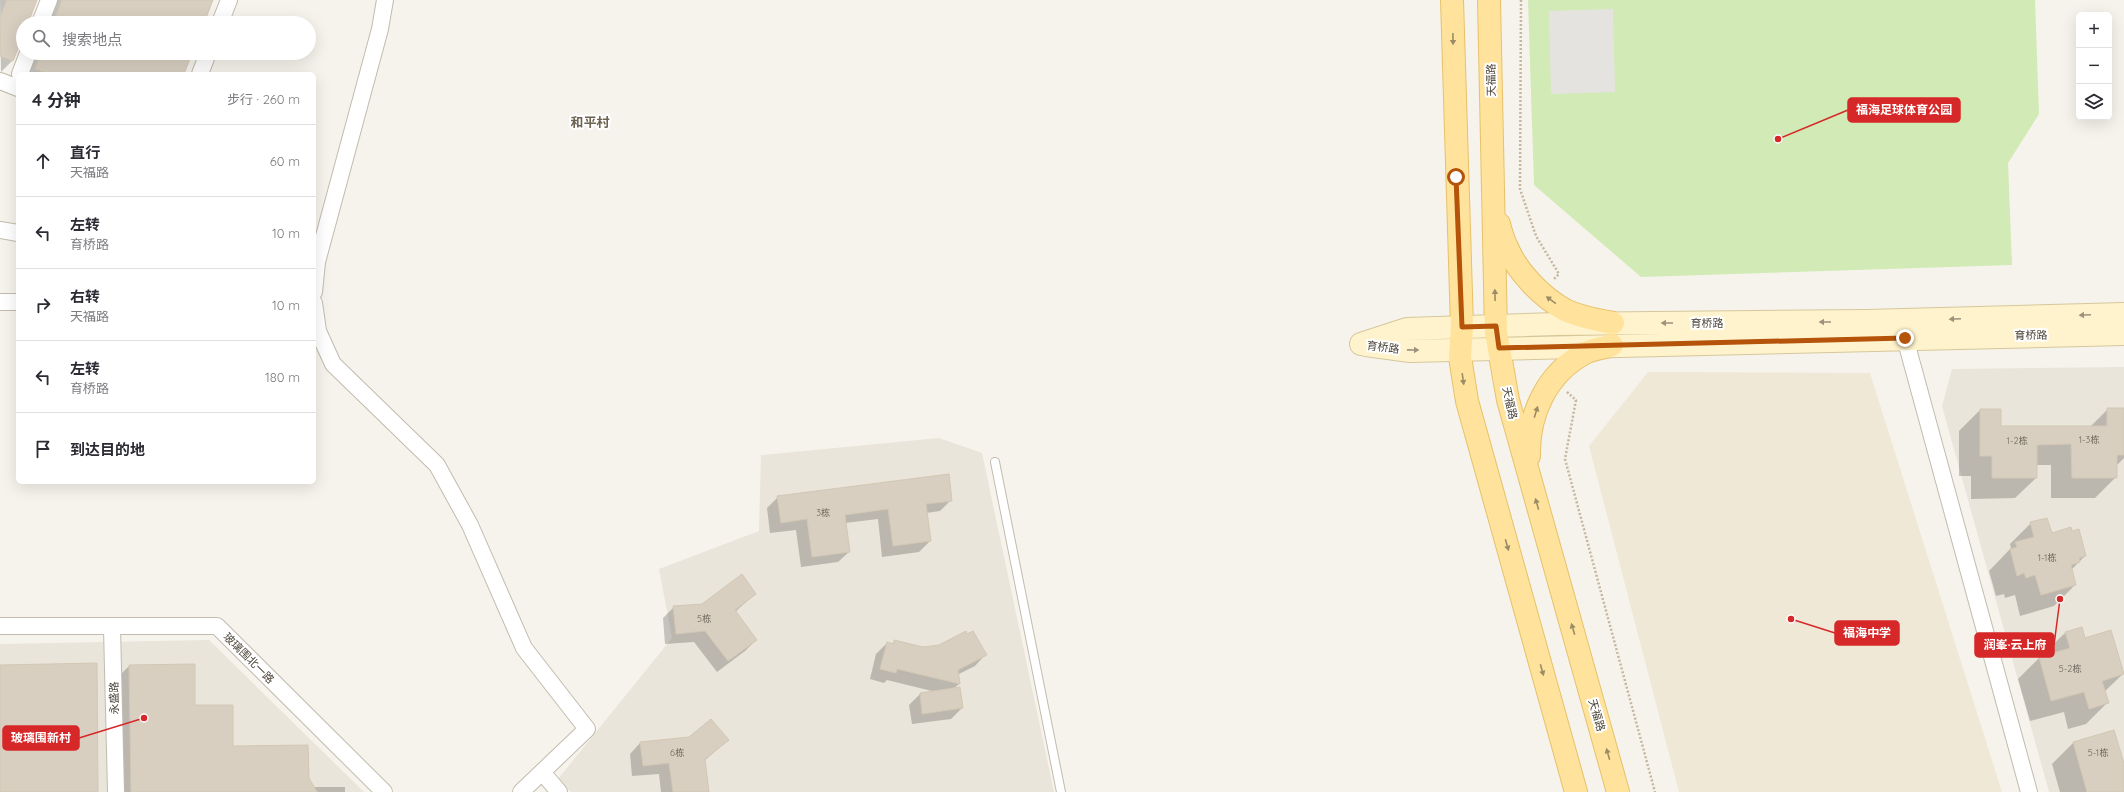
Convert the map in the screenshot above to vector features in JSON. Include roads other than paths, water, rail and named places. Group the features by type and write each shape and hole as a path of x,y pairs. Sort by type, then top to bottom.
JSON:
{"main road":[{"path":"1452,0 1462,327 1461,349 1467,401 1576,792"},
{"name":"天福路","path":"1489,0 1492,195 1496,326 1499,348 1508,400 1618,792"},
{"path":"1492,195 1507,248 1523,273 1543,294 1565,310 1586,318 1612,323"},
{"path":"1530,478 1529,447 1533,423 1540,399 1551,380 1567,365 1586,353 1612,345"}],"street":[{"path":"43,16 49,0"},
{"path":"223,16 229,0"},
{"path":"316,258 380,29 385,0"},
{"path":"21,72 26,60"},
{"path":"201,72 205,60"},
{"path":"0,81 16,82"},
{"path":"0,230 16,234"},
{"path":"0,302 16,302"},
{"name":"育桥路","path":"2124,314 1866,321 1612,323 1407,329 1361,344 1410,351 1905,338 2124,334"},
{"path":"316,317 318,331 333,364 437,465 470,524 524,648 587,729 521,792"},
{"path":"1905,338 2030,792"},
{"name":"玻璃围北一路","path":"0,626 112,628 217,626 384,792"},
{"name":"永盛路","path":"112,628 116,792"},
{"path":"542,772 559,792"}],"lane":[{"path":"995,462 1061,792"}],"place":[{"name":"福海足球体育公园","path":"1778,139"},
{"name":"润峯·云上府","path":"2060,599"},
{"name":"福海中学","path":"1791,619"},
{"name":"玻璃围新村","path":"144,718"}],"district":[{"name":"和平村","path":"590,122"}]}
